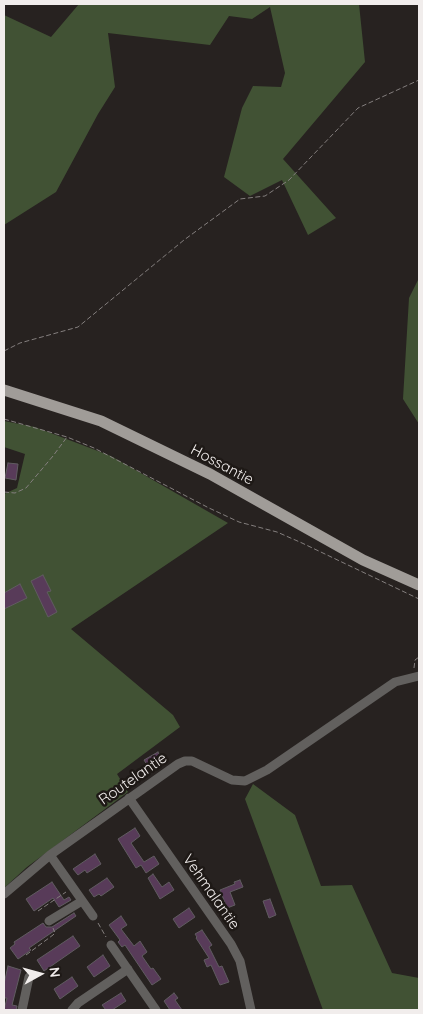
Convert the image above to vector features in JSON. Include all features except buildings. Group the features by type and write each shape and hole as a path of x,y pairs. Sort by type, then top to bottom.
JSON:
{"main road":[{"name":"Hossantie","path":"4,390 101,420 210,474 363,560 419,585"}],"street":[{"name":"Routelantie","path":"4,894 50,854 178,764 192,761 232,780 245,781 256,776 395,682 417,676"},
{"name":"Vehmalantie","path":"129,798 231,944 240,961 251,1010"},
{"path":"50,854 93,916"},
{"path":"49,921 82,901"},
{"path":"112,945 156,1010"},
{"path":"72,1010 78,1003 128,969"},
{"path":"22,1010 29,977"}],"path":[{"path":"4,351 20,343 78,327 184,240 240,199 265,196 289,180 317,153 358,108 419,80"},
{"path":"4,419 66,436 102,452 232,518 285,536 419,599"},
{"path":"4,492 15,493 26,488 53,456 66,436"},
{"path":"417,676 415,660 419,657"},
{"path":"38,911 73,888"},
{"path":"93,916 112,945"},
{"path":"26,955 54,934 54,929 49,921"}],"green space":[{"path":"79,4 359,4 365,62 283,159 336,218 308,235 282,180 250,196 224,177 242,108 253,86 281,87 285,73 270,7 252,19 229,16 210,45 108,33 115,87 98,114 56,192 4,225 4,15 51,37"},
{"path":"419,278 419,424 403,399 409,298"},
{"path":"4,421 35,427 111,456 228,523 71,629 173,715 180,727 117,774 128,792 27,867 4,888 4,494 17,488 25,454 4,447"},
{"path":"253,784 295,815 321,886 352,885 392,973 419,978 419,1010 323,1010 245,799"}]}
